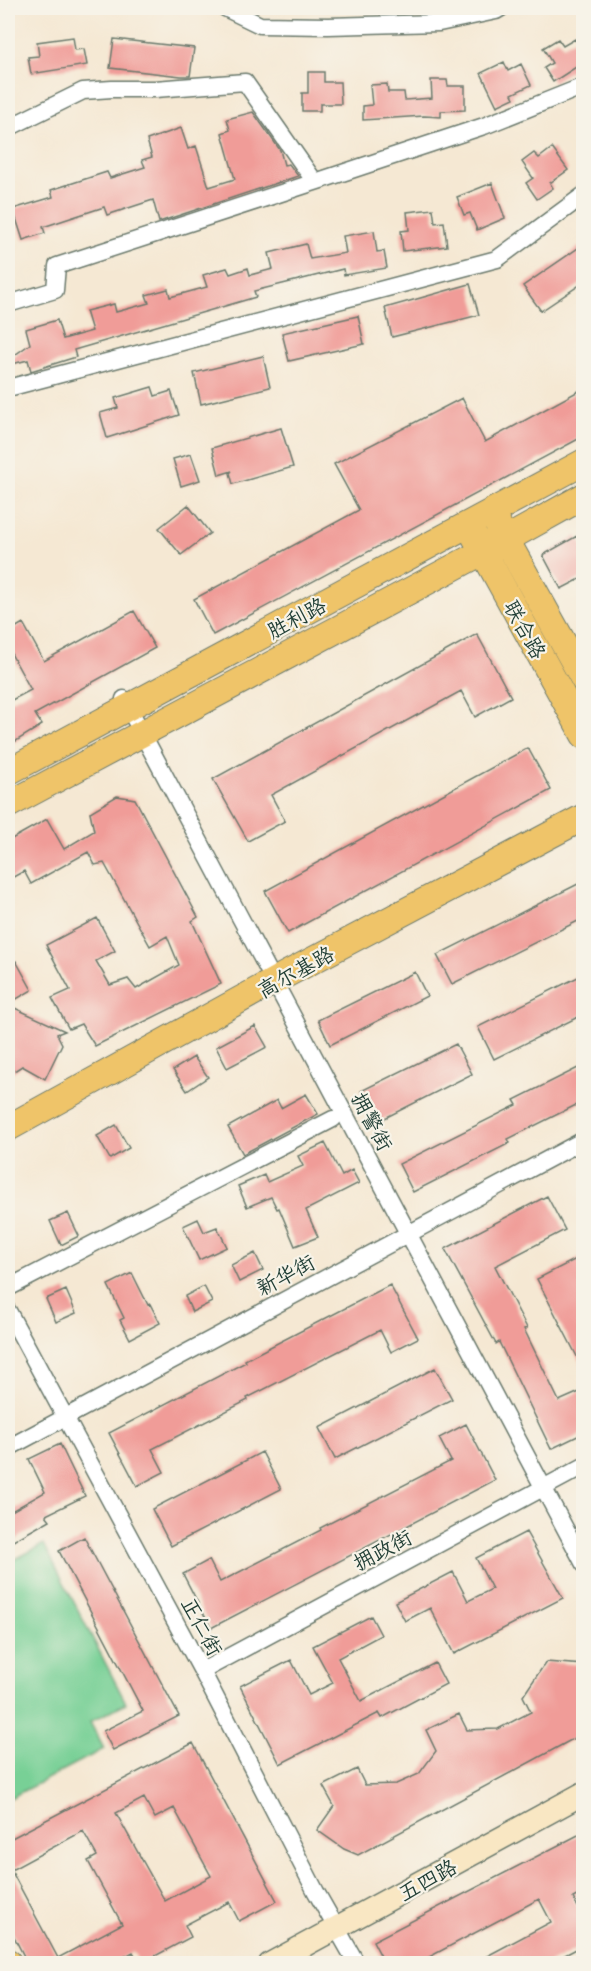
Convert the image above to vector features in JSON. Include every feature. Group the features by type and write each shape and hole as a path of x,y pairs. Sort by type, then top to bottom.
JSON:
{"main road":[{"name":"胜利路","path":"8,772 126,703 584,462"},
{"name":"胜利路","path":"8,805 584,496"},
{"name":"联合路","path":"491,511 584,680"},
{"name":"联合路","path":"468,524 584,735"},
{"name":"高尔基路","path":"8,1128 274,981 584,817"},
{"name":"五四路","path":"270,1964 584,1793"}],"street":[{"path":"225,8 260,24 328,26 439,23 501,8"},
{"path":"8,128 83,91 112,88 155,89 245,82 315,182"},
{"path":"8,304 55,290 57,266 483,126 584,86"},
{"path":"8,388 497,259 584,195"},
{"name":"拥警街","path":"126,703 584,1564"},
{"path":"8,1288 333,1119"},
{"name":"新华街","path":"8,1448 584,1140"},
{"name":"正仁街","path":"8,1311 357,1964"},
{"name":"拥政街","path":"202,1671 584,1466"}],"green space":[{"path":"44,1544 126,1703 90,1722 104,1749 8,1799 8,1563"}],"building":[{"path":"73,37 75,50 84,49 87,65 31,74 28,57 39,56 37,42"},
{"path":"114,39 194,48 190,76 110,68"},
{"path":"558,39 563,46 575,39 584,53 584,62 553,82 544,68 552,63 543,48"},
{"path":"504,62 508,71 521,64 531,85 512,94 514,98 497,106 481,73"},
{"path":"308,72 324,72 324,82 340,82 341,104 320,104 320,111 302,111 302,93 308,93"},
{"path":"431,80 447,80 448,86 465,86 465,110 441,111 441,117 363,120 363,106 372,105 370,85 387,84 388,92 404,92 405,100 432,98"},
{"path":"253,112 280,150 284,165 289,164 298,176 159,222 153,200 107,215 104,207 43,227 45,233 23,240 13,209 53,197 51,190 107,172 110,178 145,167 142,160 152,157 147,140 181,128 188,149 196,146 209,187 235,179 222,133 230,130 227,119"},
{"path":"552,148 568,170 550,183 553,188 537,199 526,183 533,178 522,162 534,153 539,158"},
{"path":"492,183 505,218 477,230 470,213 464,215 457,197"},
{"path":"433,209 435,223 444,222 447,246 403,251 401,231 409,230 407,212"},
{"path":"374,231 377,252 384,251 387,268 344,275 343,269 254,291 256,297 74,350 76,357 31,371 28,360 8,365 8,360 30,344 26,329 57,320 63,339 92,331 86,311 114,304 116,312 149,303 146,295 168,289 170,297 207,287 203,275 227,268 230,274 248,268 250,275 273,269 269,253 306,244 310,259 346,253 343,236"},
{"path":"584,244 584,282 541,311 523,286"},
{"path":"470,284 479,315 392,337 385,308"},
{"path":"358,316 364,344 289,361 282,333"},
{"path":"263,356 270,387 201,404 194,373"},
{"path":"152,387 155,396 171,391 179,415 107,438 100,413 118,408 115,398"},
{"path":"584,388 584,436 213,635 194,599 359,510 334,464 462,398 485,442"},
{"path":"281,428 293,467 233,484 230,473 232,471 219,475 212,448"},
{"path":"191,454 200,480 181,486 173,459"},
{"path":"188,505 210,533 181,555 159,528"},
{"path":"577,536 584,548 584,577 561,589 543,555"},
{"path":"134,611 155,648 35,714 42,725 8,746 8,702 31,690 8,648 8,632 23,623 44,661"},
{"path":"477,634 511,697 475,717 461,691 271,795 285,821 248,841 213,779"},
{"path":"528,748 551,790 288,933 265,891"},
{"path":"117,796 135,799 198,917 192,921 221,984 95,1046 81,1024 69,1029 52,998 70,990 46,945 97,918 115,951 96,961 110,985 128,979 136,989 179,965 167,936 150,946 104,863 95,865 88,852 31,884 24,871 8,880 8,841 47,819 64,849 94,831 90,812"},
{"path":"584,881 584,918 452,984 437,955"},
{"path":"16,961 32,990 8,1004 8,966"},
{"path":"415,972 427,996 330,1045 318,1020"},
{"path":"584,974 584,1014 494,1059 478,1027"},
{"path":"8,1005 65,1031 57,1034 62,1044 45,1079 22,1066 8,1075 11,1029"},
{"path":"255,1026 267,1047 227,1068 216,1047"},
{"path":"456,1044 472,1074 377,1122 361,1091"},
{"path":"194,1057 208,1077 187,1091 173,1070"},
{"path":"584,1065 584,1101 508,1139 510,1143 413,1192 399,1164 517,1105 514,1100"},
{"path":"306,1094 318,1114 243,1154 228,1127 277,1100 281,1108"},
{"path":"116,1125 129,1148 110,1159 97,1136"},
{"path":"325,1143 342,1176 352,1170 359,1183 306,1210 318,1237 295,1246 279,1208 277,1209 271,1197 247,1207 238,1186 264,1175 267,1182 303,1166 298,1156"},
{"path":"547,1196 565,1230 495,1266 527,1328 524,1329 559,1401 584,1390 584,1433 551,1449 499,1342 496,1344 445,1249"},
{"path":"68,1213 79,1236 61,1245 50,1221"},
{"path":"198,1219 204,1232 217,1227 227,1247 199,1260 183,1226"},
{"path":"255,1253 263,1270 239,1282 231,1265"},
{"path":"584,1255 584,1370 537,1279"},
{"path":"132,1273 160,1323 130,1339 120,1320 124,1318 108,1285"},
{"path":"390,1285 418,1338 391,1352 380,1330 247,1398 248,1400 152,1449 164,1472 137,1486 109,1433"},
{"path":"204,1286 212,1302 192,1312 185,1296"},
{"path":"66,1290 76,1313 56,1322 46,1299"},
{"path":"435,1368 452,1399 335,1459 319,1428"},
{"path":"466,1424 495,1480 211,1628 183,1574 209,1560 220,1582 321,1530 320,1528 451,1461 439,1438"},
{"path":"60,1444 85,1496 46,1515 50,1520 8,1544 8,1513 45,1492 29,1459"},
{"path":"262,1452 281,1489 171,1546 152,1509"},
{"path":"526,1532 563,1598 454,1654 430,1608 405,1621 395,1602 453,1572 468,1601 492,1589 476,1558"},
{"path":"84,1537 179,1716 113,1750 103,1731 143,1711 59,1551"},
{"path":"371,1616 381,1635 338,1658 361,1701 435,1663 446,1684 382,1718 379,1713 280,1764 240,1686 291,1660 309,1695 333,1683 313,1646"},
{"path":"546,1662 584,1665 584,1733 358,1855 344,1849 317,1830 334,1806 323,1786 357,1769 365,1785 396,1784 419,1774 436,1751 426,1730 459,1714 467,1730 498,1729 531,1712 523,1696"},
{"path":"193,1743 277,1901 239,1921 229,1902 185,1925 191,1937 140,1964 133,1952 110,1964 28,1964 8,1925 8,1840","holes":["144,1798 155,1818 174,1808 211,1876 165,1901 116,1813","83,1831 97,1856 88,1861 122,1924 58,1958 11,1870"]},
{"path":"584,1832 584,1892 573,1898 584,1918 584,1945 548,1964 472,1964 551,1922 539,1899 416,1964 385,1964 373,1941"}]}
